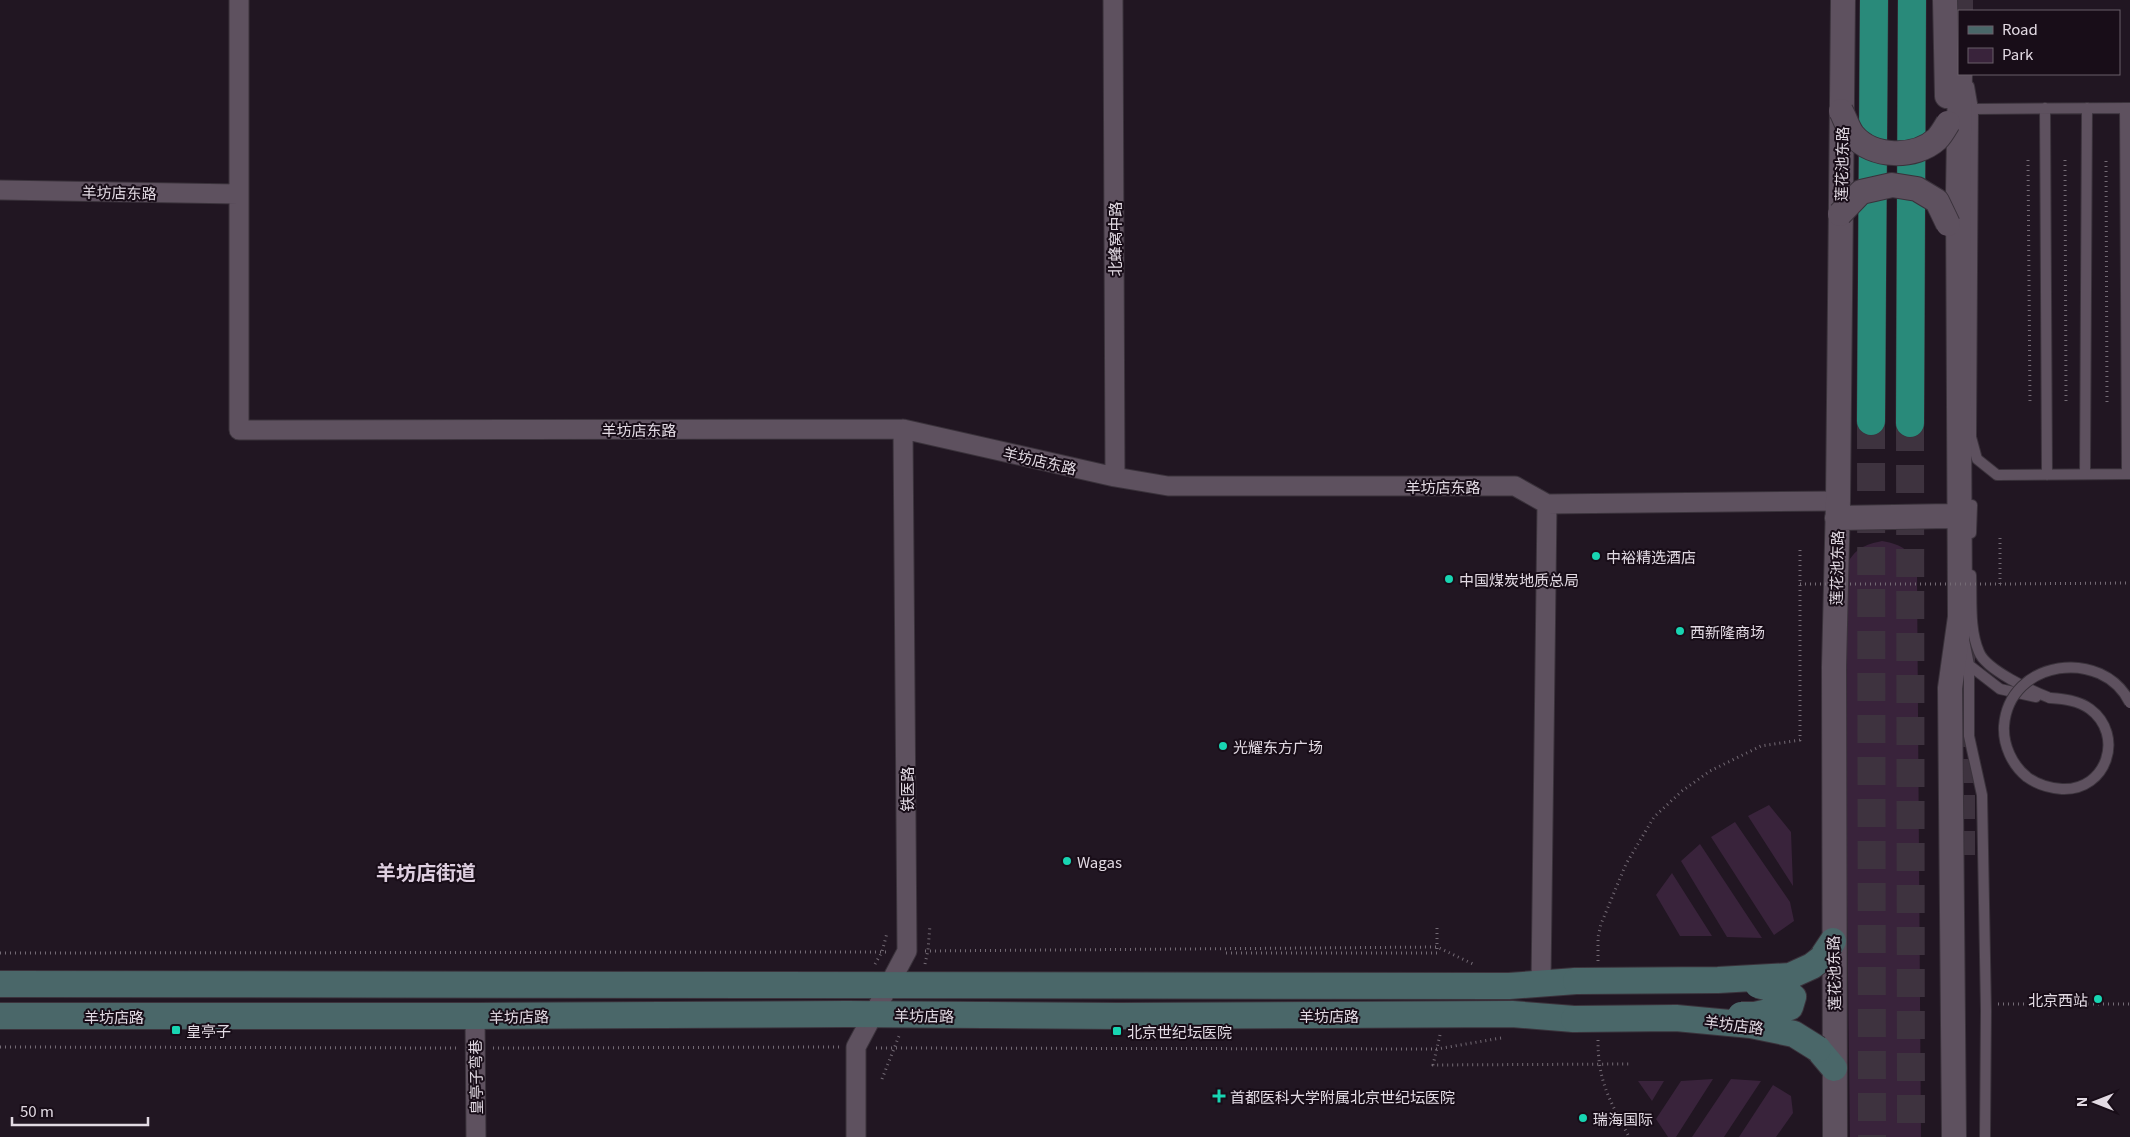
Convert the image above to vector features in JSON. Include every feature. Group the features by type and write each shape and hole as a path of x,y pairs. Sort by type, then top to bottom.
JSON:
{"highway":[{"path":"1871,422 1874,0"},
{"path":"1910,423 1912,0"}],"main road":[{"name":"羊坊店路","path":"0,984 888,987 1509,986 1576,981 1718,980 1790,976 1812,966 1827,950"},
{"path":"1676,1018 1705,1015 1755,1014 1790,1007 1793,997 1787,992 1759,985 1718,980"},
{"name":"羊坊店路","path":"0,1016 1512,1014 1574,1020 1676,1018 1750,1024 1794,1034 1826,1059"}],"street":[{"path":"238,194 239,0"},
{"name":"北蜂窝中路","path":"1113,0 1115,477"},
{"name":"莲花池东路","path":"1835,1137 1826,1059 1837,509 1843,0"},
{"path":"1946,0 1953,127 1960,617 1950,688"},
{"path":"1957,0 1958,20"},
{"path":"1954,1137 1948,224 1953,127 1960,75"},
{"path":"1841,110 1853,135 1870,147 1891,154 1905,154 1923,148 1953,127"},
{"path":"1840,214 1861,192 1892,185 1917,189 1937,201 1948,224"},
{"name":"羊坊店东路","path":"0,190 238,194 239,430 903,429 1115,477 1168,486 1515,486 1546,504"},
{"name":"铁医路","path":"856,1047 876,1014 907,951 903,429"},
{"path":"1540,984 1546,504 1837,509 1950,516"},
{"name":"皇亭子弯巷","path":"475,1016 476,1137"},
{"path":"856,1047 856,1137"}],"lane":[{"path":"1953,127 1974,109 2128,108 2129,474 1997,475 1976,459 1971,437 1974,109 1964,75"},
{"path":"2045,108 2047,475"},
{"path":"2085,474 2087,108"},
{"path":"1970,543 1972,505"},
{"path":"1971,562 1973,629 1979,654 1994,668 2024,688 2050,698"},
{"path":"1960,617 1969,665 1969,736 1982,795 1985,1137"},
{"path":"1969,665 2000,689 2023,695 2065,699 2089,708 2098,717 2108,738 2105,763 2100,773 2085,785 2076,788 2053,788 2034,782 2022,772 2008,751 2004,726 2011,702 2022,685 2028,679 2048,670 2078,668 2098,673 2108,679 2119,688 2130,703"}],"path":[{"path":"2028,160 2030,404"},
{"path":"2065,160 2066,404"},
{"path":"2106,160 2107,403"},
{"path":"2000,538 2000,584"},
{"path":"1598,966 1598,937 1602,924 1626,864 1654,818 1682,791 1710,771 1761,746 1800,740 1800,547"},
{"path":"1800,584 2130,583"},
{"path":"1226,953 1437,953 1437,926"},
{"path":"0,952 907,951 1437,947 1479,966"},
{"path":"1985,1005 2130,1004"},
{"path":"1598,1032 1598,1064 1605,1091 1629,1137"},
{"path":"0,1047 1437,1049 1508,1036"},
{"path":"1437,1049 1433,1065 1629,1064"}],"green space":[{"path":"1882,541 1896,544 1909,553 1917,571 1921,1137 1850,1137 1843,570 1858,550"},
{"path":"1769,805 1791,832 1793,886 1748,816"},
{"path":"1735,822 1790,902 1794,921 1774,935 1711,837"},
{"path":"1700,844 1762,938 1727,937 1681,861"},
{"path":"1672,873 1712,936 1680,936 1656,895"},
{"path":"1713,1079 1676,1137 1668,1137 1656,1119 1681,1081"},
{"path":"1731,1079 1761,1081 1724,1137 1692,1137"},
{"path":"1638,1081 1664,1081 1652,1101"},
{"path":"1773,1085 1791,1096 1793,1113 1776,1137 1739,1137"}],"tunnel":[{"path":"1961,0 1961,10"},
{"path":"1871,421 1872,1137"},
{"path":"1910,423 1911,1137"},
{"path":"1963,651 1963,863"}],"place":[{"name":"中裕精选酒店","path":"1596,556"},
{"name":"中国煤炭地质总局","path":"1449,579"},
{"name":"西新隆商场","path":"1680,631"},
{"name":"光耀东方广场","path":"1223,746"},
{"name":"Wagas","path":"1067,861"},
{"name":"北京西站","path":"2098,999"},
{"name":"皇亭子","path":"176,1030"},
{"name":"北京世纪坛医院","path":"1117,1031"},
{"name":"首都医科大学附属北京世纪坛医院","path":"1219,1096"},
{"name":"瑞海国际","path":"1583,1118"}],"district":[{"name":"羊坊店街道","path":"426,871"}]}
